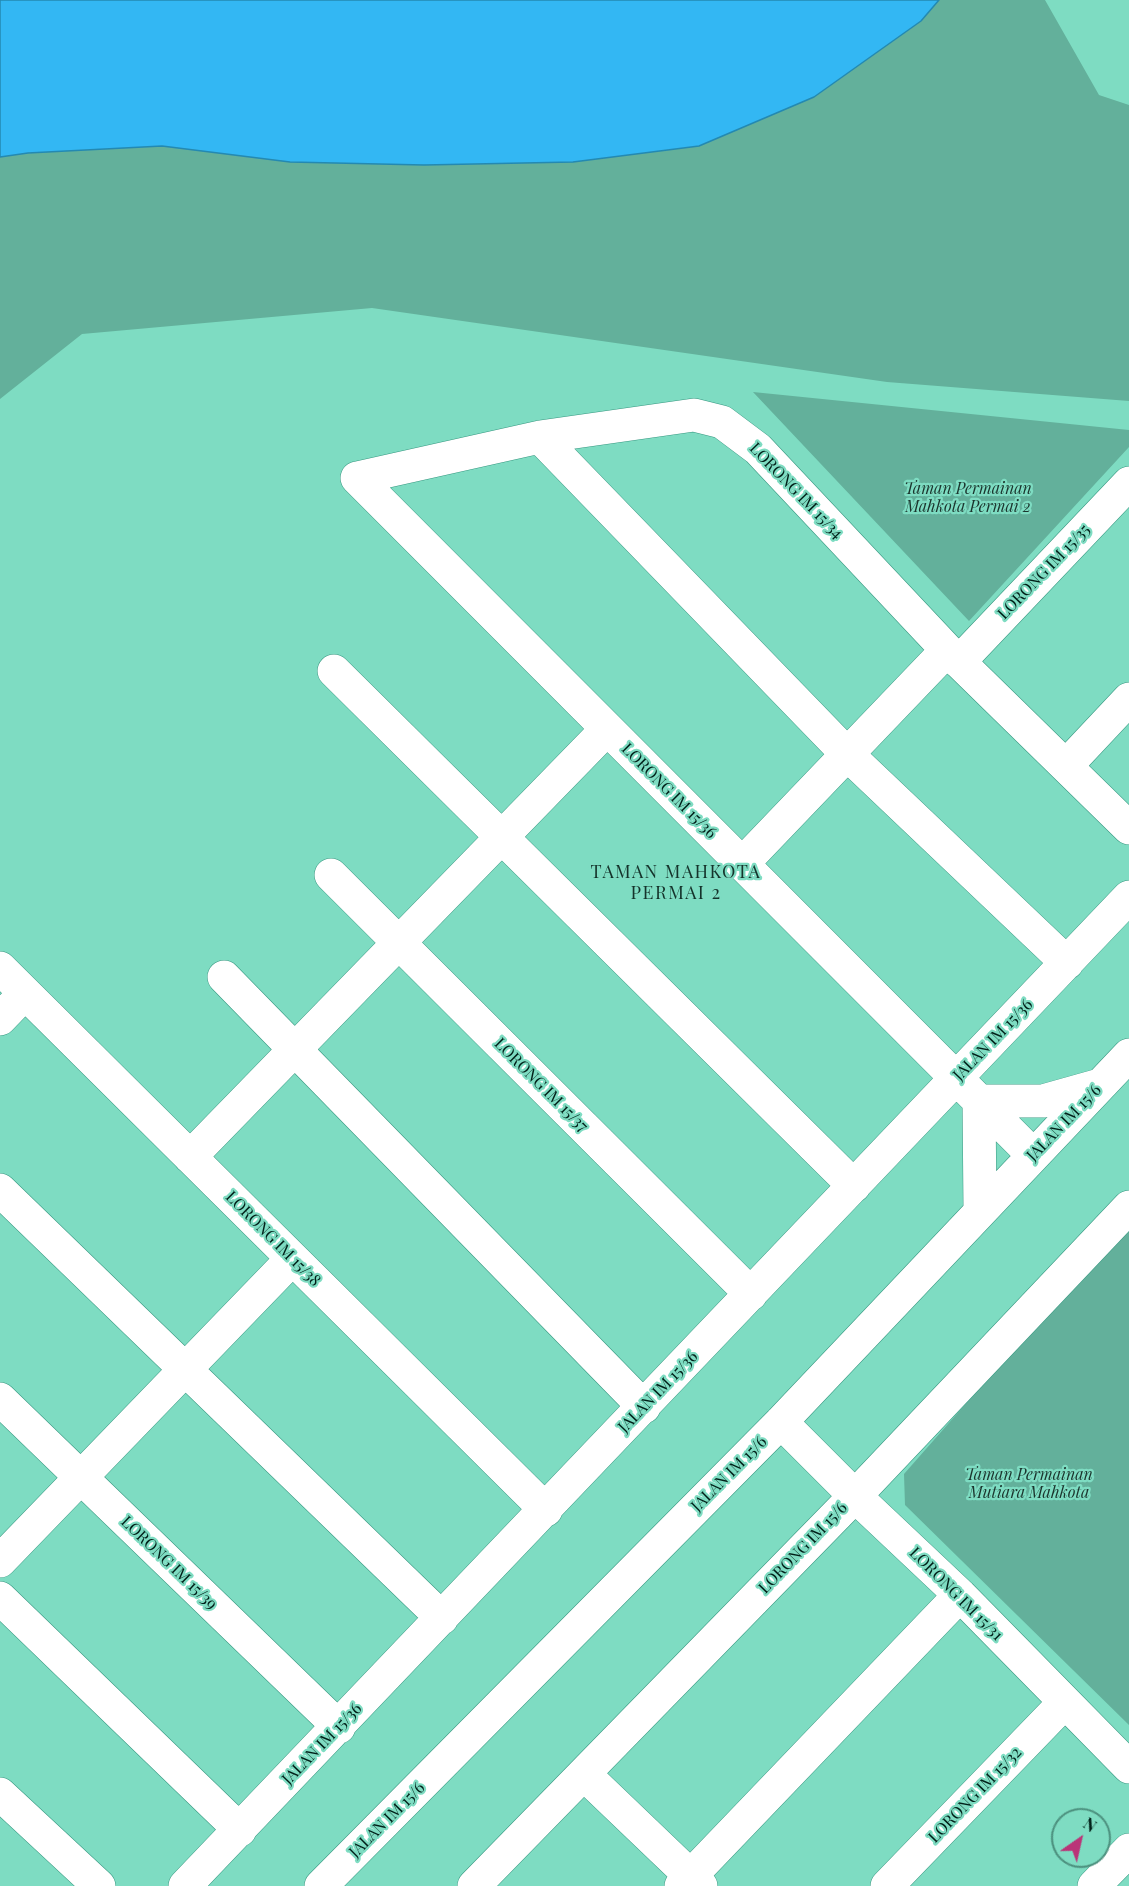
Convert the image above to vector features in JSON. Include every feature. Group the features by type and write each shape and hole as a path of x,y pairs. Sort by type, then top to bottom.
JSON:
{"street":[{"name":"LORONG IM 15/34","path":"357,478 540,437 694,415 722,423 758,449 953,656 1129,828"},
{"path":"540,437 848,754 1067,963"},
{"name":"LORONG IM 15/36","path":"357,478 1033,1155"},
{"name":"LORONG IM 15/35","path":"742,864 848,754 953,656 1129,483"},
{"path":"334,671 854,1186"},
{"path":"1066,766 1129,699"},
{"path":"190,1157 607,729"},
{"name":"LORONG IM 15/37","path":"331,875 751,1294"},
{"name":"JALAN IM 15/36","path":"185,1886 854,1186 967,1090 1067,963 1129,897"},
{"name":"LORONG IM 15/38","path":"0,968 546,1510"},
{"path":"224,977 644,1407"},
{"path":"0,1019 25,993"},
{"name":"JALAN IM 15/6","path":"321,1886 781,1422 1129,1055"},
{"path":"980,1210 967,1090 1042,1101 1102,1084"},
{"path":"0,1190 442,1618"},
{"name":"LORONG IM 15/6","path":"474,1886 855,1496 1129,1207"},
{"path":"0,1561 292,1259"},
{"name":"LORONG IM 15/39","path":"0,1399 339,1727"},
{"name":"LORONG IM 15/31","path":"781,1422 960,1595 1129,1767"},
{"path":"584,1774 691,1883 960,1595"},
{"path":"0,1598 240,1830"},
{"name":"LORONG IM 15/32","path":"887,1886 1064,1703"},
{"path":"0,1794 99,1886"},
{"path":"1094,1886 1129,1850"}],"green space":[{"path":"939,0 1045,0 1099,95 1129,105 1129,401 887,382 372,308 82,334 0,399 0,157 28,153 162,146 290,162 424,165 573,162 699,146 814,97 921,21"},
{"name":"Taman Permainan Mahkota Permai 2","path":"753,392 1129,430 1129,447 969,621"},
{"name":"Taman Permainan Mutiara Mahkota","path":"1129,1218 1129,1725 905,1505 904,1474"}],"shaded area":[{"path":"0,0 939,0 921,21 814,97 699,146 573,162 424,165 290,162 162,146 28,153 0,157"}],"district":[{"name":"TAMAN MAHKOTA PERMAI 2","path":"676,882"}]}
